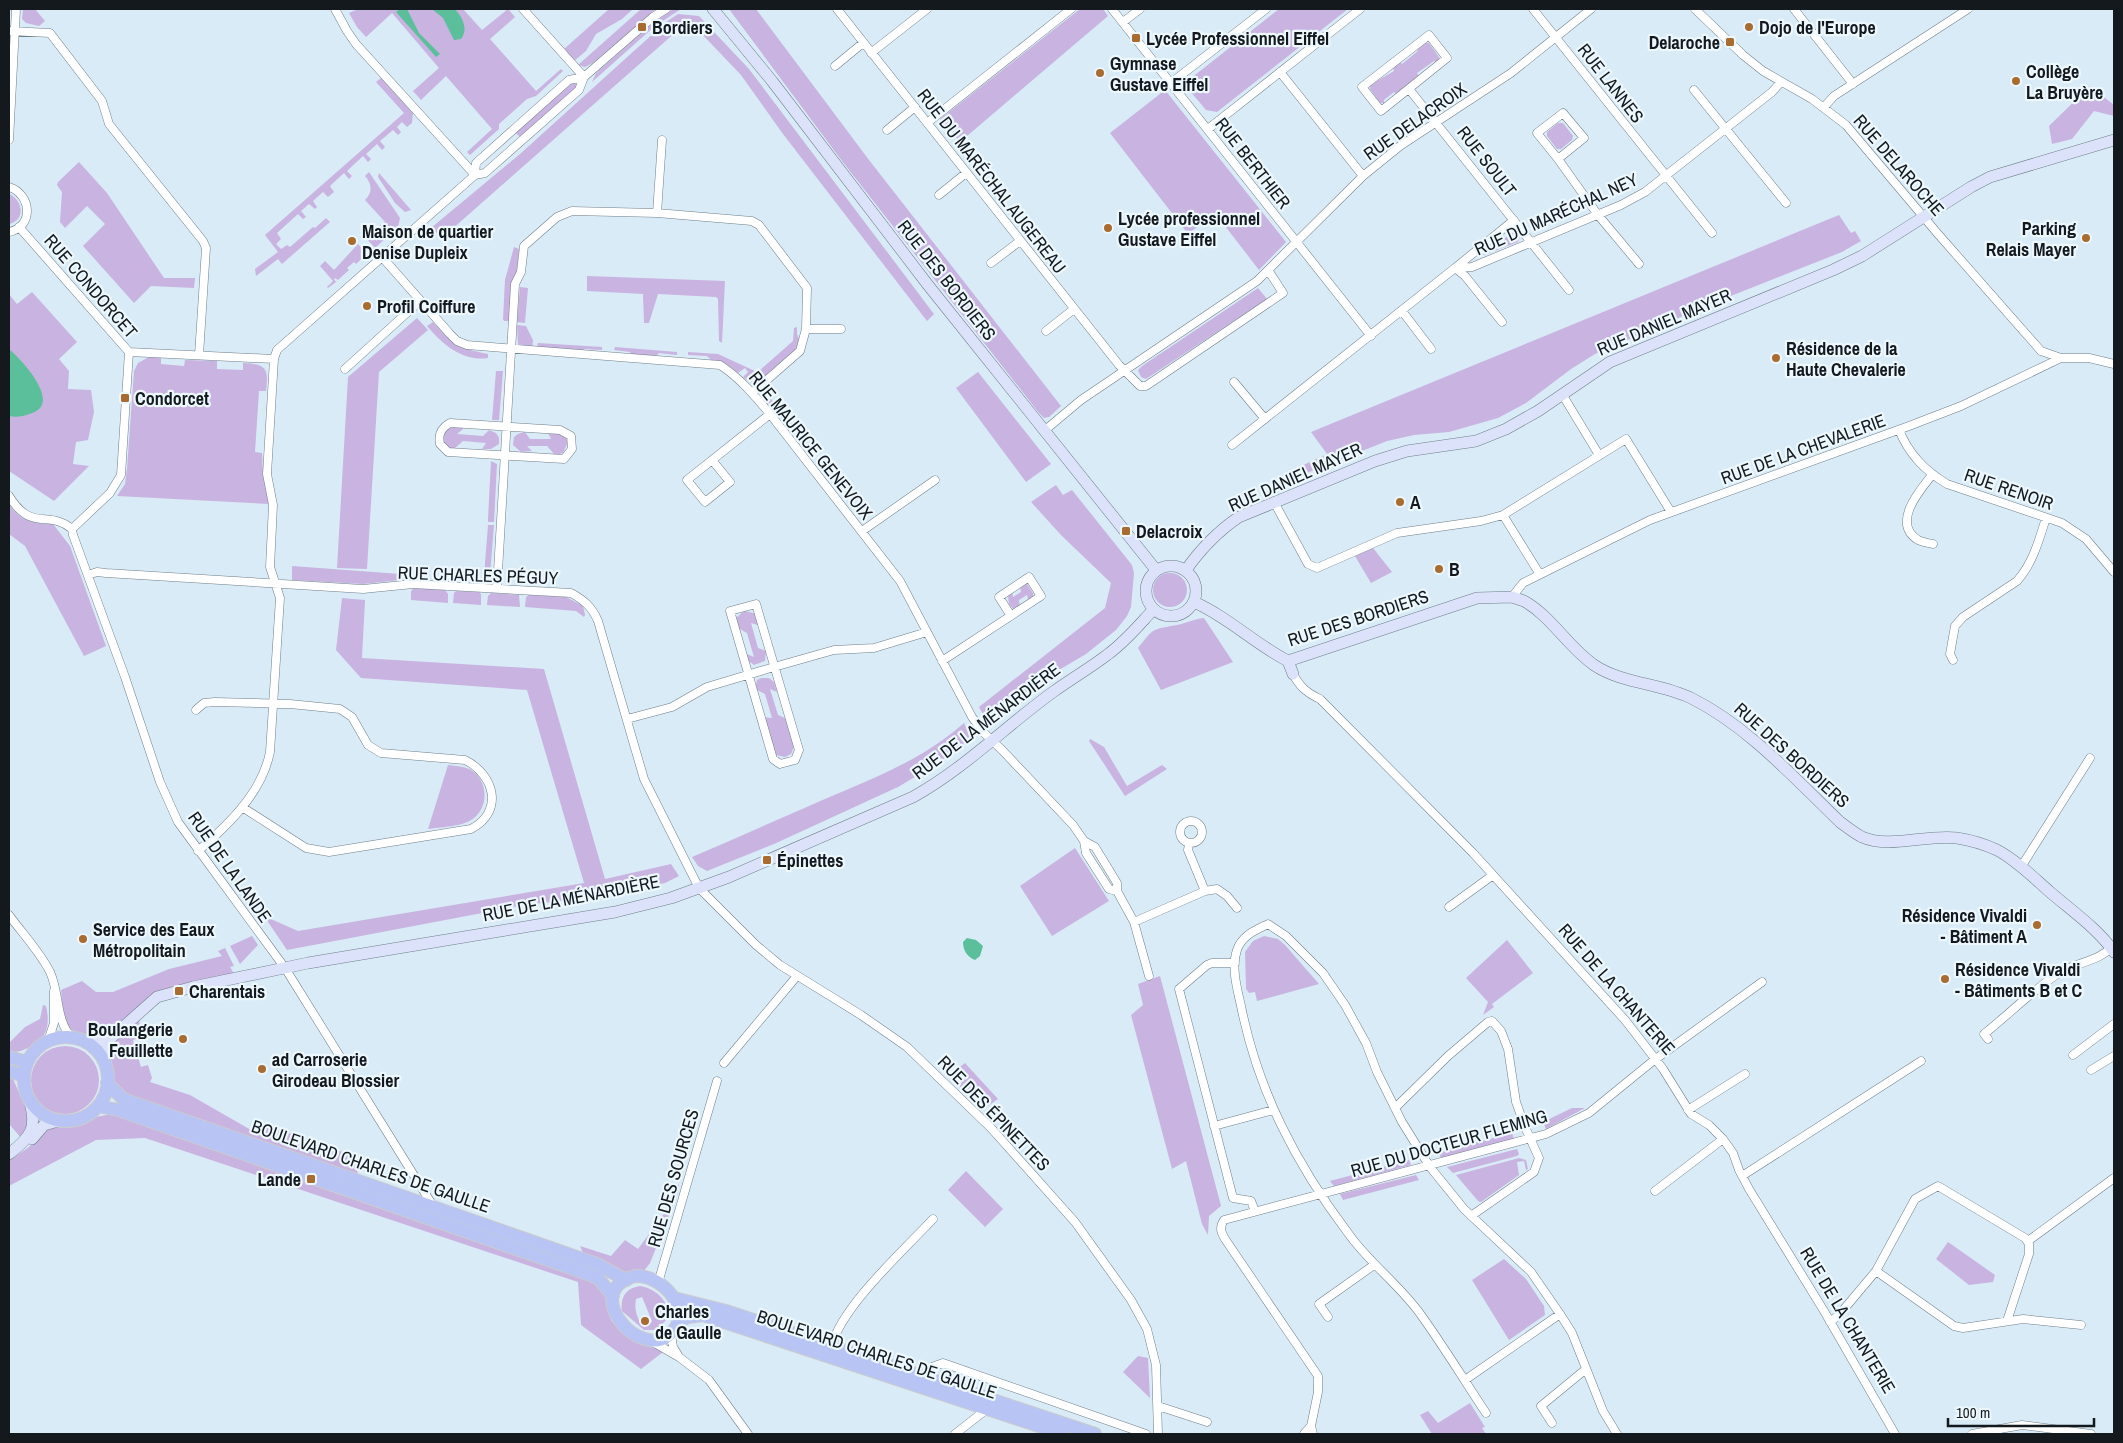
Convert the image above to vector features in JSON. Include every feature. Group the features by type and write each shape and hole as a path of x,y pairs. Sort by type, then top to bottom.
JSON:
{"main road":[{"name":"RUE DES BORDIERS","path":"713,9 762,68 928,285 1156,570"},
{"name":"RUE DANIEL MAYER","path":"1186,570 1193,559 1230,523 1274,502 1375,461 1407,451 1476,441 1506,429 1538,411 1610,362 1833,270 1862,256 1971,187 1997,174 2114,140"},
{"path":"1171,566 1186,570 1196,585 1194,602 1190,609 1176,616 1160,614 1153,610 1148,604 1145,589 1147,582 1156,570 1171,566"},
{"name":"RUE DES BORDIERS","path":"1194,602 1206,608 1270,652 1288,661 1477,598 1512,597 1528,603 1584,656 1604,670 1686,696 1722,715 1744,732 1840,822 1855,833 1864,838 1888,842 1934,837 1968,840 1998,851 2021,867 2113,948"},
{"name":"RUE DE LA MÉNARDIÈRE","path":"103,1061 111,1038 157,997 193,987 285,968 463,936 615,912 670,898 699,888 913,797 940,782 1054,691 1107,656 1153,610"},
{"name":"RUE DE LA CHANTERIE","path":"1288,661 1294,674"},
{"path":"9,1155 26,1147 40,1128 58,1121 80,1118 98,1106 104,1096 107,1083 106,1068 103,1061 97,1051 87,1043 72,1038 48,1041 34,1052 27,1062 24,1076 24,1089 38,1111 58,1121"},
{"name":"RUE DE LA MÉNARDIÈRE","path":"87,1043 111,1038"},
{"path":"9,1057 27,1062"},
{"path":"9,1071 24,1076"},
{"name":"BOULEVARD CHARLES DE GAULLE","path":"107,1083 123,1099 596,1264 626,1280"},
{"path":"9,1155 25,1141 31,1131 33,1114 29,1099"},
{"name":"BOULEVARD CHARLES DE GAULLE","path":"98,1106 118,1110 585,1273 598,1278 613,1296"},
{"path":"641,1276 658,1283 674,1298 679,1308 679,1322 671,1334 662,1340 652,1341 640,1337 619,1321 612,1306 613,1296 617,1287 626,1280 641,1276"},
{"name":"BOULEVARD CHARLES DE GAULLE","path":"674,1298 726,1311 1095,1434"},
{"name":"BOULEVARD CHARLES DE GAULLE","path":"679,1322 703,1315 1063,1434"}],"street":[{"path":"9,140 12,32 16,9"},
{"path":"335,9 356,44 475,175"},
{"path":"475,175 476,162 569,80 584,77 666,9"},
{"name":"RUE DU MARÉCHAL AUGEREAU","path":"837,9 1124,370"},
{"path":"872,53 927,9"},
{"path":"927,123 1071,9"},
{"name":"RUE BERTHIER","path":"1112,9 1370,336"},
{"path":"1123,22 1140,9"},
{"path":"1171,83 1266,9"},
{"path":"1208,129 1360,9"},
{"name":"RUE LANNES","path":"1533,9 1712,233"},
{"name":"RUE DELACROIX","path":"1044,431 1081,400 1257,281 1363,176 1400,146 1511,73 1591,9"},
{"name":"RUE DELAROCHE","path":"1695,9 1743,55 1781,82 1824,107 1846,125 2041,351 2062,358"},
{"path":"1794,9 1852,84"},
{"path":"1824,107 1829,100 1852,84 1968,9"},
{"path":"526,10 584,77"},
{"path":"12,32 50,33 102,101 109,124 203,241 206,248 199,356"},
{"path":"1429,35 1447,58 1409,88 1381,111 1362,87 1429,35"},
{"path":"835,66 864,43"},
{"path":"1280,72 1363,176"},
{"path":"198,851 242,807 260,781 269,761 280,598 270,567 273,504 267,474 276,350 475,175 484,173 579,90 584,77"},
{"name":"RUE DU MARÉCHAL NEY","path":"1455,268 1472,267 1598,215 1645,192 1772,92 1781,82"},
{"name":"RUE SOULT","path":"1409,88 1569,290"},
{"path":"1694,90 1786,204"},
{"path":"886,130 914,107"},
{"path":"1558,160 1584,138 1563,113 1537,133 1598,215 1639,264"},
{"path":"657,213 662,140"},
{"path":"939,195 966,173"},
{"path":"9,188 22,195 27,203 28,212 25,220 19,227 9,232"},
{"path":"497,588 515,284 521,272 524,246 557,217 572,211 657,213 752,221 759,225 806,288 806,329 804,343 800,350 752,393"},
{"name":"RUE DU MARÉCHAL NEY","path":"1232,445 1514,220"},
{"name":"RUE CONDORCET","path":"19,227 129,352 120,475 110,492 72,528"},
{"path":"991,263 1020,241"},
{"name":"RUE MAURICE GENEVOIX","path":"382,257 458,341 479,348 720,366 732,373 770,414 900,581 972,717 983,732 1072,825 1084,841 1086,853 1109,888 1117,891 1134,922 1149,976"},
{"path":"1455,268 1465,276 1502,322"},
{"path":"1124,370 1140,386 1146,386 1283,293 1268,270"},
{"path":"345,369 420,300"},
{"path":"1046,330 1074,309"},
{"path":"1402,311 1431,349"},
{"path":"806,329 841,330"},
{"path":"129,352 274,359"},
{"name":"RUE DE LA CHEVALERIE","path":"1512,597 1522,583 1539,573 1650,520 1961,406 2062,358 2089,358 2114,364"},
{"path":"1234,382 1265,419"},
{"path":"1562,394 1599,455"},
{"path":"712,460 730,482 705,502 687,480 712,460 770,414"},
{"path":"450,423 560,430 571,436 571,452 564,459 506,455 448,452 440,444 440,432 443,426 450,423"},
{"name":"RUE RENOIR","path":"1899,430 1912,454 1932,475 1947,484 2062,523 2086,538 2114,572"},
{"path":"1274,502 1304,560 1310,566 1321,566 1397,533 1481,521 1503,515 1626,438 1671,512"},
{"path":"1932,475 1916,495 1908,516 1908,526 1918,540 1933,544"},
{"path":"862,531 935,480"},
{"path":"9,496 16,507 25,515 39,520 63,522 72,528"},
{"path":"1503,515 1539,573"},
{"path":"1953,660 1950,654 1955,626 1963,617 2023,574 2034,555 2046,518"},
{"name":"RUE DE LA LANDE","path":"72,528 160,782 178,822 285,968 433,1206"},
{"name":"RUE CHARLES PÉGUY","path":"88,575 101,572 363,588 413,584 571,593 584,600 594,611 650,793 699,888"},
{"path":"942,661 1011,616 1041,596 1028,577 999,597 1011,616"},
{"path":"756,604 799,750 795,760 780,764 773,759 748,675 730,612 756,604"},
{"path":"627,719 672,706 707,687 774,667 834,650 874,648 927,632"},
{"name":"RUE DE LA CHANTERIE","path":"1294,674 1299,685 1307,693 1320,699 1473,852 1620,1014 1656,1059 1693,1116 1712,1127 1723,1139 1733,1154 1742,1176 1895,1434"},
{"path":"196,710 204,704 215,702 340,709 352,717 368,745 381,753 465,760 471,763 477,767 489,784 492,797 490,812 477,826 465,831 329,852 306,848 242,807"},
{"path":"2021,867 2090,758"},
{"path":"1189,844 1188,850 1205,891"},
{"path":"1449,907 1493,875"},
{"name":"RUE DES ÉPINETTES","path":"699,888 756,945 780,966 861,1015 907,1047 991,1128 1075,1222 1131,1300 1148,1329 1156,1365 1158,1434"},
{"path":"1134,922 1205,891 1217,889 1227,896 1237,908"},
{"path":"9,915 46,965 55,987 62,1025 72,1038"},
{"path":"1486,1413 1417,1308 1374,1265 1349,1236 1290,1144 1273,1110 1248,1040 1237,989 1234,963 1238,948 1245,937 1268,924 1286,936 1323,973 1345,1005 1366,1043 1377,1072 1395,1108 1430,1167 1472,1216 1531,1272 1560,1314 1572,1333 1603,1410 1617,1434"},
{"path":"1988,1039 1984,1034 2057,974 2074,964 2098,958 2113,948"},
{"path":"1234,963 1207,964 1179,989 1233,1198 1251,1201 1256,1211"},
{"path":"724,1063 797,976"},
{"name":"RUE DU DOCTEUR FLEMING","path":"1310,1426 1318,1392 1318,1376 1225,1239 1220,1225 1224,1220 1308,1196 1322,1195 1430,1167 1546,1134 1589,1113 1656,1059 1762,982"},
{"path":"48,1041 54,1023 55,987"},
{"path":"1395,1108 1448,1056 1488,1022 1492,1022 1501,1031 1508,1049 1516,1102 1530,1139 1540,1158 1537,1168 1472,1216"},
{"path":"2073,1056 2114,1024"},
{"path":"2092,1070 2114,1056"},
{"path":"1742,1176 1921,1061"},
{"path":"1688,1110 1745,1074"},
{"name":"RUE DES SOURCES","path":"658,1283 717,1081"},
{"path":"1214,1126 1273,1110"},
{"path":"1655,1191 1723,1139"},
{"path":"2028,1241 2114,1178"},
{"path":"1830,1322 1839,1315 1876,1271 1915,1200 1938,1186 2028,1241 2029,1254 2007,1321"},
{"path":"832,1346 834,1338 846,1316 866,1290 933,1219"},
{"path":"1328,1317 1319,1304 1374,1265"},
{"path":"1876,1271 1954,1326 1963,1328 2023,1319 2081,1325"},
{"path":"1466,1380 1560,1314"},
{"path":"671,1334 673,1347 679,1357"},
{"path":"652,1341 679,1357 715,1386 748,1434"},
{"name":"BOULEVARD CHARLES DE GAULLE","path":"927,1378 932,1366 943,1363 1146,1434"},
{"path":"1552,1422 1541,1406 1586,1369"},
{"path":"1158,1406 1207,1422"},
{"path":"955,1434 987,1410"},
{"path":"1972,1434 2022,1425 2035,1431 2091,1434"},
{"path":"1304,1434 1310,1426"},
{"path":"1310,1426 1313,1434"}],"shaded area":[{"path":"23,9 35,9 45,21 39,26 26,23 22,19"},
{"path":"358,9 463,9 482,30 508,9 515,17 490,39 536,91 561,69 563,71 536,96 527,99 499,124 499,129 470,155 467,152 492,129 446,76 421,100 413,91 439,68 392,13 366,37 357,27 349,13"},
{"path":"400,9 407,9 419,33 440,54 436,57 396,12"},
{"path":"432,9 455,9 462,19 464,27 461,39 454,40 443,18"},
{"path":"609,9 633,9 622,19 596,34 586,51 574,61 564,49"},
{"path":"641,9 656,9 593,63 585,67 578,65"},
{"path":"673,9 681,9 655,26 592,82 596,73 653,23"},
{"path":"729,9 756,9 869,160 1061,406 1049,417 1044,418 1039,413 842,161"},
{"path":"1080,9 1103,9 1108,16 960,142 940,119"},
{"path":"1279,9 1348,9 1217,112 1206,110 1185,85 1186,82"},
{"path":"678,14 699,16 749,69 934,314 927,321 783,134 741,75 698,30 691,35 677,31 442,238 431,228 520,154 666,22"},
{"path":"1425,43 1429,43 1439,57 1438,61 1434,61 1417,73 1419,76 1396,94 1394,92 1384,100 1384,103 1380,103 1370,89 1370,85 1394,71 1393,68 1400,62 1402,64"},
{"path":"381,78 413,113 412,123 407,127 402,122 397,127 401,132 398,135 393,130 380,141 385,147 382,150 377,144 366,154 371,159 368,162 363,156 347,171 352,176 349,179 344,173 330,186 334,192 328,197 323,192 313,201 317,207 315,209 309,204 301,211 306,217 303,219 298,214 277,233 281,239 276,244 281,249 287,245 290,247 326,218 330,222 282,264 278,259 256,276 255,269 278,252 265,235 404,113 376,82"},
{"path":"572,82 576,84 576,88 521,138 515,132"},
{"path":"2090,86 2114,105 2114,116 2094,111 2072,139 2052,144 2049,126"},
{"path":"1165,90 1286,242 1259,270 1215,213 1188,234 1110,133"},
{"path":"1558,123 1563,123 1573,136 1572,140 1561,149 1557,149 1547,136 1547,132"},
{"path":"79,162 107,193 164,278 195,278 194,288 151,286 134,303 83,246 105,224 87,206 65,228 60,222 62,192 57,185"},
{"path":"369,172 400,218 398,227 375,248 365,237 385,222 365,200 370,191 369,182 365,176"},
{"path":"379,173 411,210 405,212 395,203 378,177"},
{"path":"9,194 20,205 21,210 18,218 9,224"},
{"path":"1839,215 1851,233 1855,231 1861,241 1842,252 1713,303 1595,354 1571,369 1526,403 1498,418 1449,432 1414,435 1387,441 1299,476 1295,469 1327,454 1311,432"},
{"path":"1515,231 1520,237 1518,242 1483,254"},
{"path":"358,244 367,254 356,264 354,262 347,268 349,270 338,280 335,278 336,282 328,288 333,281 320,266 325,261 334,270"},
{"path":"514,247 519,249 517,273 512,287 509,321 504,321 505,280"},
{"path":"587,276 725,281 722,343 719,341 718,299 716,297 658,294 649,323 644,323 643,294 587,291"},
{"path":"520,287 528,288 525,323 517,322"},
{"path":"1258,288 1267,299 1146,379 1141,377 1138,370 1142,366"},
{"path":"32,292 77,342 59,359 69,371 68,389 91,390 94,412 88,440 76,442 73,464 89,466 54,501 9,471 9,294 17,304"},
{"path":"417,318 428,330 379,372 367,569 337,568 348,377"},
{"path":"433,322 457,344 470,350 488,354 488,358 470,357 446,345 427,326"},
{"path":"517,325 526,326 533,340 532,349 518,345"},
{"path":"797,327 799,339 796,349 765,376 760,370 793,341 794,328"},
{"path":"538,343 602,347 602,350 584,349 580,352 536,349"},
{"path":"615,347 677,352 677,355 659,353 655,357 632,355 630,352 614,350"},
{"path":"9,349 37,381 43,400 40,408 32,413 15,417 9,416"},
{"path":"688,352 718,354 757,372 762,379 749,382 743,377 748,372 745,368 738,373 725,363 711,360 707,356 688,355"},
{"path":"149,357 161,358 161,364 184,366 185,360 217,361 217,369 243,370 243,363 261,366 264,369 267,377 266,391 259,391 255,452 262,453 263,475 269,504 117,496 125,484 134,371 138,363"},
{"path":"496,371 503,371 499,420 492,420"},
{"path":"978,372 1051,464 1026,482 956,388"},
{"path":"768,385 770,388 769,397 802,434 798,437 766,400 763,392"},
{"path":"463,426 463,429 457,434 483,436 489,430 496,433 499,438 499,444 491,449 482,449 486,443 463,441 454,449 449,448 443,440 445,432 452,427"},
{"path":"547,431 564,435 568,442 563,453 555,455 547,446 527,446 532,451 521,452 513,445 514,437 525,432 530,439 551,439"},
{"path":"491,461 497,464 494,522 488,522 488,519"},
{"path":"1056,485 1063,495 1072,490 1132,565 1134,573 1131,607 1127,616 1116,630 1086,654 1042,680 989,722 979,707 1105,608 1111,583 1061,535 1031,502"},
{"path":"9,504 23,518 40,523 53,524 70,546 106,646 84,656 25,546 9,534"},
{"path":"488,525 494,525 490,575 484,576"},
{"path":"1373,548 1392,572 1371,583 1355,556"},
{"path":"292,566 400,574 400,580 363,584 292,580"},
{"path":"1170,573 1177,574 1182,578 1186,583 1186,597 1182,602 1177,606 1170,607 1163,606 1158,602 1154,597 1153,590 1154,583 1158,578 1163,574"},
{"path":"1027,584 1033,593 1033,599 1029,602 1027,595 1019,600 1020,608 1014,610 1009,604 1008,597 1012,591 1013,597 1021,592 1020,586"},
{"path":"413,588 445,590 448,594 448,603 411,600"},
{"path":"456,591 479,592 481,594 481,605 453,603"},
{"path":"491,593 519,595 520,607 487,605 488,596"},
{"path":"529,595 566,597 583,606 585,615 584,617 576,611 525,607 526,597"},
{"path":"342,598 365,600 362,658 544,669 605,879 671,864 679,876 665,883 587,898 524,905 287,950 264,916 298,931 584,883 527,690 361,678 336,650"},
{"path":"744,611 754,613 761,626 751,623 758,648 766,651 765,661 754,665 747,660 744,653 754,657 747,633 736,627 736,618"},
{"path":"1204,618 1233,662 1161,690 1138,648 1154,630"},
{"path":"769,678 774,682 777,692 770,689 778,715 787,719 794,747 791,754 785,757 776,755 762,717 772,718 765,694 755,689 757,680"},
{"path":"964,723 971,738 935,765 898,787 774,844 707,871 698,866 692,857 898,767 949,736"},
{"path":"1090,739 1104,747 1127,786 1162,765 1167,769 1125,796 1089,741"},
{"path":"448,765 460,766 477,774 483,786 484,800 482,807 479,813 469,821 452,826 428,829"},
{"path":"1075,848 1109,901 1052,936 1020,886"},
{"path":"252,936 258,945 240,964 230,946"},
{"path":"1264,936 1278,939 1285,945 1319,984 1257,1001 1255,992 1249,993 1246,989 1245,952 1253,941"},
{"path":"967,938 976,940 983,946 980,956 975,960 968,955 964,948 963,942"},
{"path":"1507,940 1533,973 1492,1004 1494,1007 1483,1015 1488,1002 1466,978"},
{"path":"225,948 234,966 230,967 234,974 154,994 100,1039 90,1038 74,1032 66,1022 61,990 82,981 96,992 113,992 169,969 222,956 218,951"},
{"path":"1160,976 1221,1206 1209,1216 1208,1235 1202,1224 1186,1161 1172,1169 1131,1015 1143,1005 1138,984"},
{"path":"43,1005 46,1006 48,1019 45,1033 39,1041 24,1050 9,1052 10,1042 25,1027 40,1019"},
{"path":"139,1020 140,1026 137,1026 136,1029 133,1028 133,1032 140,1034 141,1037 133,1040 141,1067 148,1065 152,1078 150,1082 190,1095 251,1130 266,1125 354,1156 358,1175 129,1097 115,1087 110,1063 111,1054 116,1042"},
{"path":"58,1046 72,1046 84,1051 94,1061 99,1073 99,1087 94,1099 84,1109 72,1114 58,1114 46,1109 36,1099 31,1087 31,1073 36,1061 46,1051"},
{"path":"965,1063 998,1099 988,1106 976,1093 970,1097 949,1075"},
{"path":"9,1076 13,1079 28,1113 30,1124 22,1139 9,1124"},
{"path":"1572,1108 1585,1108 1546,1129 1543,1122"},
{"path":"111,1114 595,1282 606,1294 610,1317 614,1324 625,1333 663,1352 641,1369 581,1325 578,1282 145,1138 96,1140 9,1186 9,1161 29,1147 47,1127 82,1125 96,1117"},
{"path":"1512,1133 1514,1139 1442,1159 1438,1153"},
{"path":"1517,1149 1519,1154 1517,1156 1453,1173 1447,1167"},
{"path":"1519,1158 1526,1160 1528,1169 1526,1170 1524,1161 1517,1162 1519,1175 1481,1202 1478,1201 1456,1175"},
{"path":"1409,1160 1411,1165 1334,1186 1330,1181"},
{"path":"966,1171 1003,1209 985,1227 948,1190"},
{"path":"1416,1175 1419,1180 1343,1200 1340,1194"},
{"path":"679,1184 679,1190 650,1263 644,1271 624,1272 584,1255 580,1246 611,1256 625,1240 638,1249 671,1204 667,1200"},
{"path":"1948,1242 1995,1275 1993,1282 1969,1285 1936,1259"},
{"path":"1504,1259 1526,1279 1544,1306 1545,1315 1509,1340 1472,1280"},
{"path":"635,1287 646,1287 664,1301 667,1307 668,1318 657,1330 644,1330 622,1311 623,1297","holes":["642,1297 652,1321 644,1327 637,1314 635,1307 636,1299"]},
{"path":"1138,1356 1148,1358 1150,1398 1123,1372"},
{"path":"1470,1403 1485,1427 1482,1428 1486,1434 1432,1434 1420,1415 1428,1411 1438,1423"}],"place":[{"name":"Bordiers","path":"642,27"},
{"name":"Dojo de l'Europe","path":"1749,27"},
{"name":"Lycée Professionnel Eiffel","path":"1136,38"},
{"name":"Delaroche","path":"1730,42"},
{"name":"Gymnase Gustave Eiffel","path":"1100,73"},
{"name":"Collège La Bruyère","path":"2016,81"},
{"name":"Lycée professionnel Gustave Eiffel","path":"1108,228"},
{"name":"Parking Relais Mayer","path":"2086,238"},
{"name":"Maison de quartier Denise Dupleix","path":"352,241"},
{"name":"Profil Coiffure","path":"367,306"},
{"name":"Résidence de la Haute Chevalerie","path":"1776,358"},
{"name":"Condorcet","path":"125,398"},
{"name":"A","path":"1400,502"},
{"name":"Delacroix","path":"1126,531"},
{"name":"B","path":"1439,569"},
{"name":"Épinettes","path":"767,860"},
{"name":"Résidence Vivaldi - Bâtiment A","path":"2037,925"},
{"name":"Service des Eaux Métropolitain","path":"83,939"},
{"name":"Résidence Vivaldi - Bâtiments B et C","path":"1945,979"},
{"name":"Charentais","path":"179,991"},
{"name":"Boulangerie Feuillette","path":"183,1039"},
{"name":"ad Carroserie Girodeau Blossier","path":"262,1069"},
{"name":"Lande","path":"311,1179"},
{"name":"Charles de Gaulle","path":"645,1321"}]}
